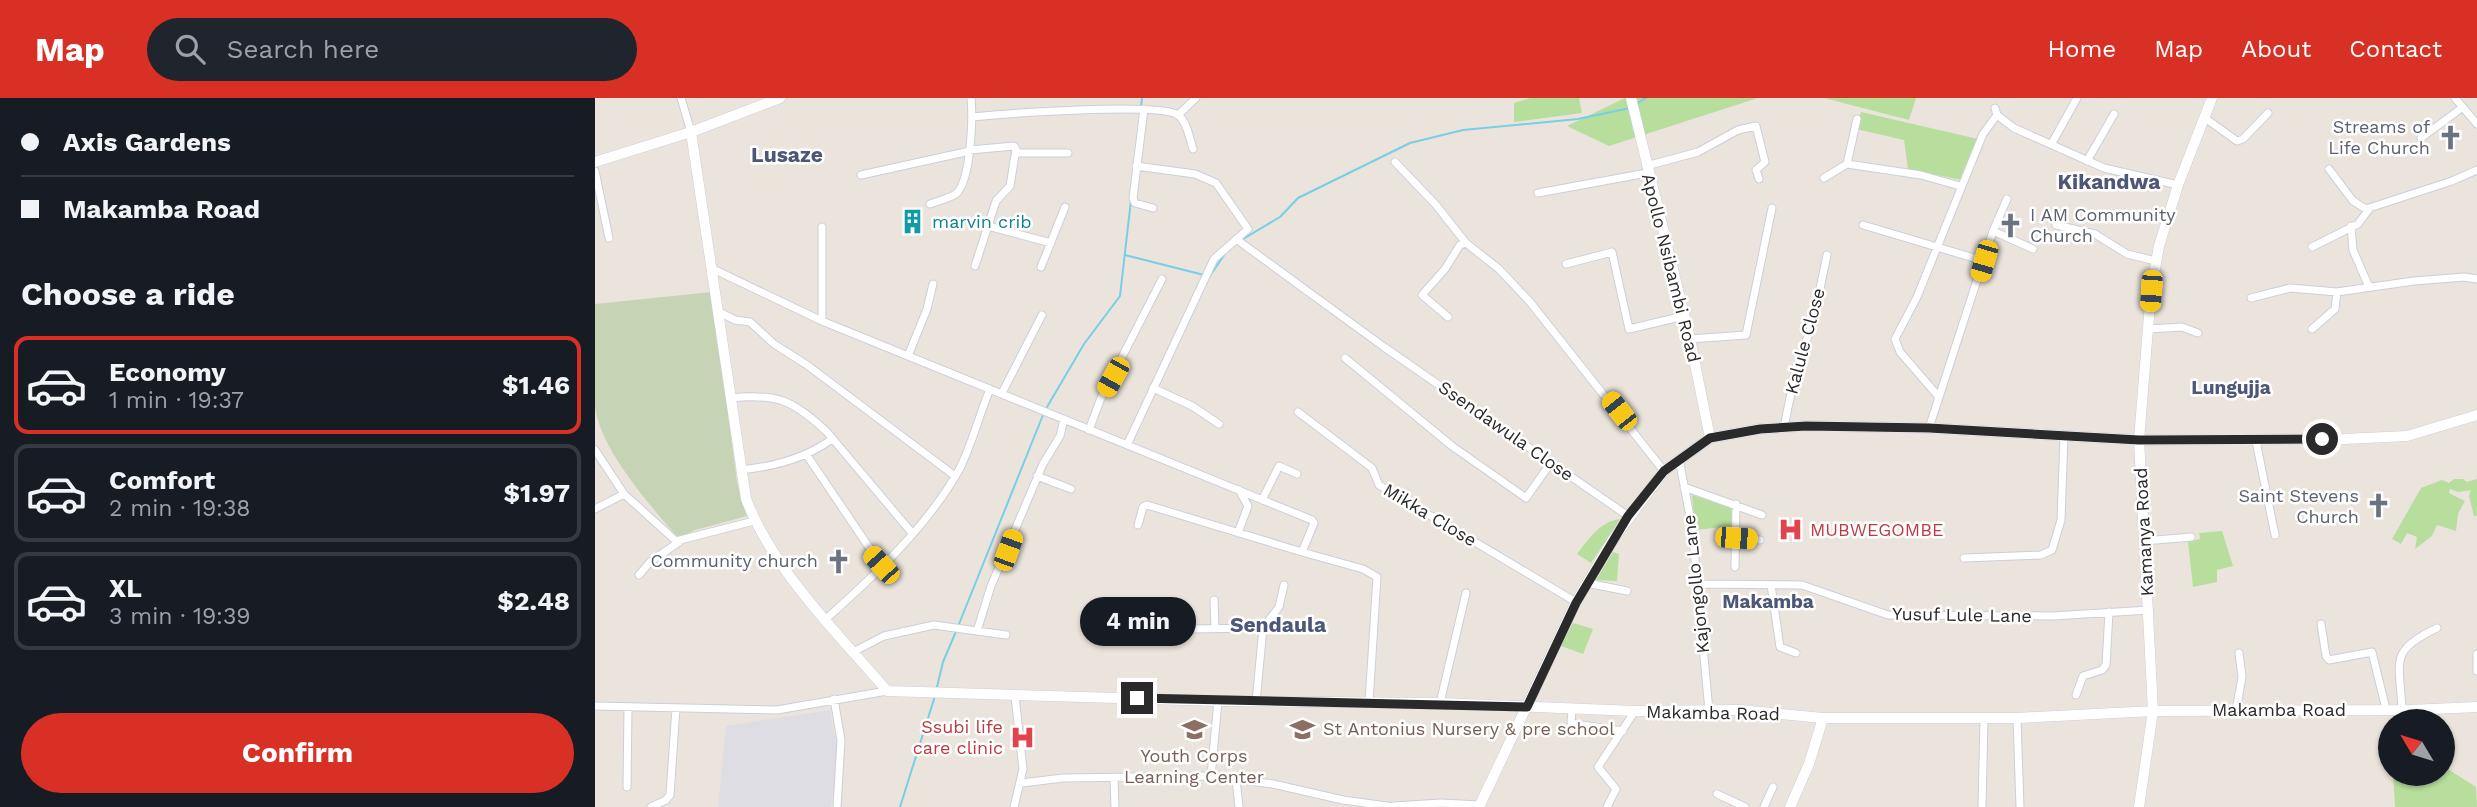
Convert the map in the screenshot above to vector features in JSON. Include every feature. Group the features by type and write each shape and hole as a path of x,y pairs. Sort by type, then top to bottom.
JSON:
{"street":[{"path":"681,98 691,132 713,269 740,470 754,521 778,561 887,691"},
{"path":"595,162 691,132 780,98"},
{"path":"930,204 958,191 970,150 971,98"},
{"path":"1178,115 1195,98"},
{"path":"2052,143 2077,98"},
{"name":"Kamanya Road","path":"2139,807 2153,711 2139,440 2148,328 2156,261 2178,186 2211,98"},
{"path":"2455,98 2477,124"},
{"name":"Apollo Nsibambi Road","path":"1632,103 1646,169 1690,339 1710,438"},
{"path":"2421,138 2463,107"},
{"path":"972,117 1021,112 1140,110 1178,115"},
{"path":"1140,110 1133,198 1135,203 1153,208"},
{"path":"1938,396 1917,373 1912,362 1900,352 1895,339 1938,245 1983,134 1996,112 2014,128 2087,160 2112,170 2178,186"},
{"path":"2205,118 2237,141 2243,139 2268,113"},
{"path":"2087,160 2114,114"},
{"path":"1178,115 1193,149"},
{"path":"1847,164 1857,119"},
{"path":"1538,193 1646,169 1698,152 1738,130 1755,126 1765,162 1756,170 1759,179"},
{"path":"861,175 970,150 1014,146 1016,153 1010,186 996,201 975,265"},
{"path":"1016,153 1068,153"},
{"path":"1395,162 1436,205 1466,243 1530,302 1664,471"},
{"path":"1824,178 1847,164 1921,176 1960,186"},
{"path":"1127,444 1214,259 1239,242 1248,229 1216,183 1195,174 1136,166"},
{"path":"2329,169 2353,201 2369,209"},
{"path":"2312,247 2362,221 2369,209 2477,170"},
{"path":"595,171 609,238"},
{"path":"1929,428 1993,231 2007,199"},
{"path":"1041,267 1065,206"},
{"path":"1690,339 1746,335 1772,208"},
{"path":"1863,225 1938,245 1984,261"},
{"path":"2056,225 2095,234 2133,257 2156,261"},
{"path":"988,226 1051,243"},
{"path":"2351,226 2353,250 2369,287"},
{"path":"822,227 822,321"},
{"path":"1993,231 2033,249"},
{"name":"Ssendawula Close","path":"1239,242 1550,464 1628,516"},
{"path":"1448,317 1422,295 1445,269 1460,245 1466,243"},
{"path":"1566,264 1612,251 1629,329 1684,316"},
{"name":"Kalule Close","path":"1784,427 1796,369 1813,322 1827,255"},
{"path":"713,269 822,321 1314,521 1302,552"},
{"path":"2251,298 2300,287 2337,292 2464,277 2477,279"},
{"path":"1089,430 1101,398 1161,279"},
{"path":"908,356 927,309 933,284"},
{"path":"2312,329 2335,309 2337,292"},
{"path":"719,312 735,320 750,321 774,344 807,365 955,476"},
{"path":"1002,393 1042,315"},
{"path":"2148,328 2182,327 2198,332"},
{"path":"1345,358 1452,446 1526,498 1550,464"},
{"path":"1153,388 1192,405 1219,424"},
{"path":"826,619 912,533 955,476 990,389"},
{"path":"730,398 766,395 784,400 819,425 912,533"},
{"name":"Mikka Close","path":"1298,412 1372,468 1379,485 1576,603"},
{"path":"1022,783 1211,776 1394,807 1441,803 1480,806 1576,603 1628,516 1664,471 1678,458 1710,438 1784,427 1929,428 2139,440 2256,441 2407,436 2477,415"},
{"path":"977,631 991,586 1038,476 1060,436 1064,419"},
{"path":"1964,558 2041,555 2052,550 2061,520 2064,436"},
{"path":"740,470 765,468 806,454 832,439"},
{"path":"2256,441 2275,535"},
{"path":"595,450 624,494 679,542"},
{"path":"806,454 881,565"},
{"name":"Kajongollo Lane","path":"1678,458 1697,584 1709,711"},
{"path":"1262,500 1279,466 1297,474"},
{"path":"1038,476 1071,489"},
{"path":"1684,487 1762,515"},
{"path":"1238,533 1248,506 1239,490"},
{"path":"595,509 624,494"},
{"path":"1735,567 1736,504"},
{"path":"1138,525 1145,505 1363,569 1377,577 1369,702"},
{"path":"639,575 650,562 697,533 754,521"},
{"path":"2144,541 2191,537"},
{"path":"1736,538 1760,540"},
{"path":"1587,583 1627,591"},
{"name":"Yusuf Lule Lane","path":"1697,584 1811,587 1888,615 1948,617 2149,610"},
{"path":"1257,702 1263,628 1279,607 1284,585"},
{"path":"1771,585 1780,647 1796,653"},
{"path":"1440,703 1466,593"},
{"path":"1214,600 1215,628"},
{"path":"2076,695 2084,674 2102,670 2106,665 2109,612"},
{"path":"2322,624 2326,656 2329,660 2372,652 2386,709"},
{"path":"853,652 884,636 914,628 950,625 1006,635"},
{"path":"1189,629 1263,628"},
{"path":"2405,709 2401,653 2410,640 2437,628"},
{"path":"2237,711 2242,677 2239,653"},
{"path":"2477,654 2477,671"},
{"path":"595,706 777,710 887,691"},
{"name":"Makamba Road","path":"887,691 1015,696 1109,696 1218,702 1440,703 1635,711 1740,710 1823,718 2017,718 2153,711 2378,709"},
{"path":"1014,807 1022,783 1023,769 1015,696"},
{"path":"834,699 841,740 837,807"},
{"path":"1211,776 1218,702"},
{"path":"627,787 628,707"},
{"name":"Makamba Road","path":"2455,709 2477,707"},
{"path":"651,807 666,800 670,792 675,708"},
{"path":"1571,709 1571,722 1575,724 1623,732"},
{"path":"1607,807 1616,789 1598,767 1635,711"},
{"path":"1790,807 1809,764 1823,718"},
{"path":"1983,807 1984,718"},
{"path":"2017,718 2020,807"},
{"path":"1114,779 1115,807"},
{"path":"1236,780 1239,807"},
{"path":"1764,807 1773,787"},
{"path":"1717,794 1745,807"}],"shaded area":[{"path":"830,710 839,757 831,807 718,807 726,726"}],"green space":[{"path":"1530,98 1579,98 1582,113 1514,122 1514,103"},
{"path":"1625,98 1758,98 1609,146 1567,126"},
{"path":"1824,98 1916,98 1909,120"},
{"path":"1861,112 1978,139 1961,180 1908,169 1904,140 1856,129"},
{"path":"712,292 737,482 747,516 695,530 679,539 629,477 599,424 595,407 595,304"},
{"path":"2454,479 2467,482 2477,479 2477,516 2474,516 2469,496 2471,490 2458,492 2450,489 2449,493 2465,501 2458,514 2456,531 2437,525 2432,536 2415,549 2417,537 2407,533 2401,544 2392,539 2421,488 2442,480 2449,483"},
{"path":"1692,495 1733,508 1732,526 1695,530"},
{"path":"1620,519 1591,563 1577,554 1601,527"},
{"path":"2222,531 2233,566 2217,570 2217,582 2193,587 2188,542 2200,539 2199,533"},
{"path":"1613,552 1619,554 1617,581 1596,580"},
{"path":"1573,623 1593,629 1583,654 1561,646"},
{"path":"2455,774 2476,787 2477,807 2395,807 2394,786 2455,786"}],"waterway":[{"path":"1141,107 1142,98"},
{"path":"1638,103 1646,98"},
{"path":"1243,239 1280,217 1298,198 1410,143 1463,130 1578,119 1630,108"},
{"path":"1047,407 1084,344 1120,296 1131,200"},
{"path":"1209,277 1225,254"},
{"path":"1125,255 1204,275"},
{"path":"959,624 1043,415"},
{"path":"937,687 943,662 957,629"},
{"path":"900,807 935,696"}],"place":[{"name":"Streams of Life Church","path":"2450,137"},
{"name":"marvin crib","path":"912,222"},
{"name":"I AM Community Church","path":"2010,225"},
{"name":"Saint Stevens Church","path":"2379,506"},
{"name":"MUBWEGOMBE","path":"1790,530"},
{"name":"Community church","path":"838,561"},
{"name":"Youth Corps Learning Center","path":"1194,729"},
{"name":"St Antonius Nursery & pre school","path":"1303,729"},
{"name":"Ssubi life care clinic","path":"1023,737"}],"district":[{"name":"Lusaze","path":"787,155"},
{"name":"Kikandwa","path":"2109,182"},
{"name":"Lungujja","path":"2231,387"},
{"name":"Makamba","path":"1768,601"},
{"name":"Sendaula","path":"1278,625"}],"route":[{"path":"1137,698 1218,702 1440,703 1527,707 1576,603 1628,516 1664,471 1694,446 1710,438 1760,429 1806,426 1929,428 2208,442 2322,439"}]}
